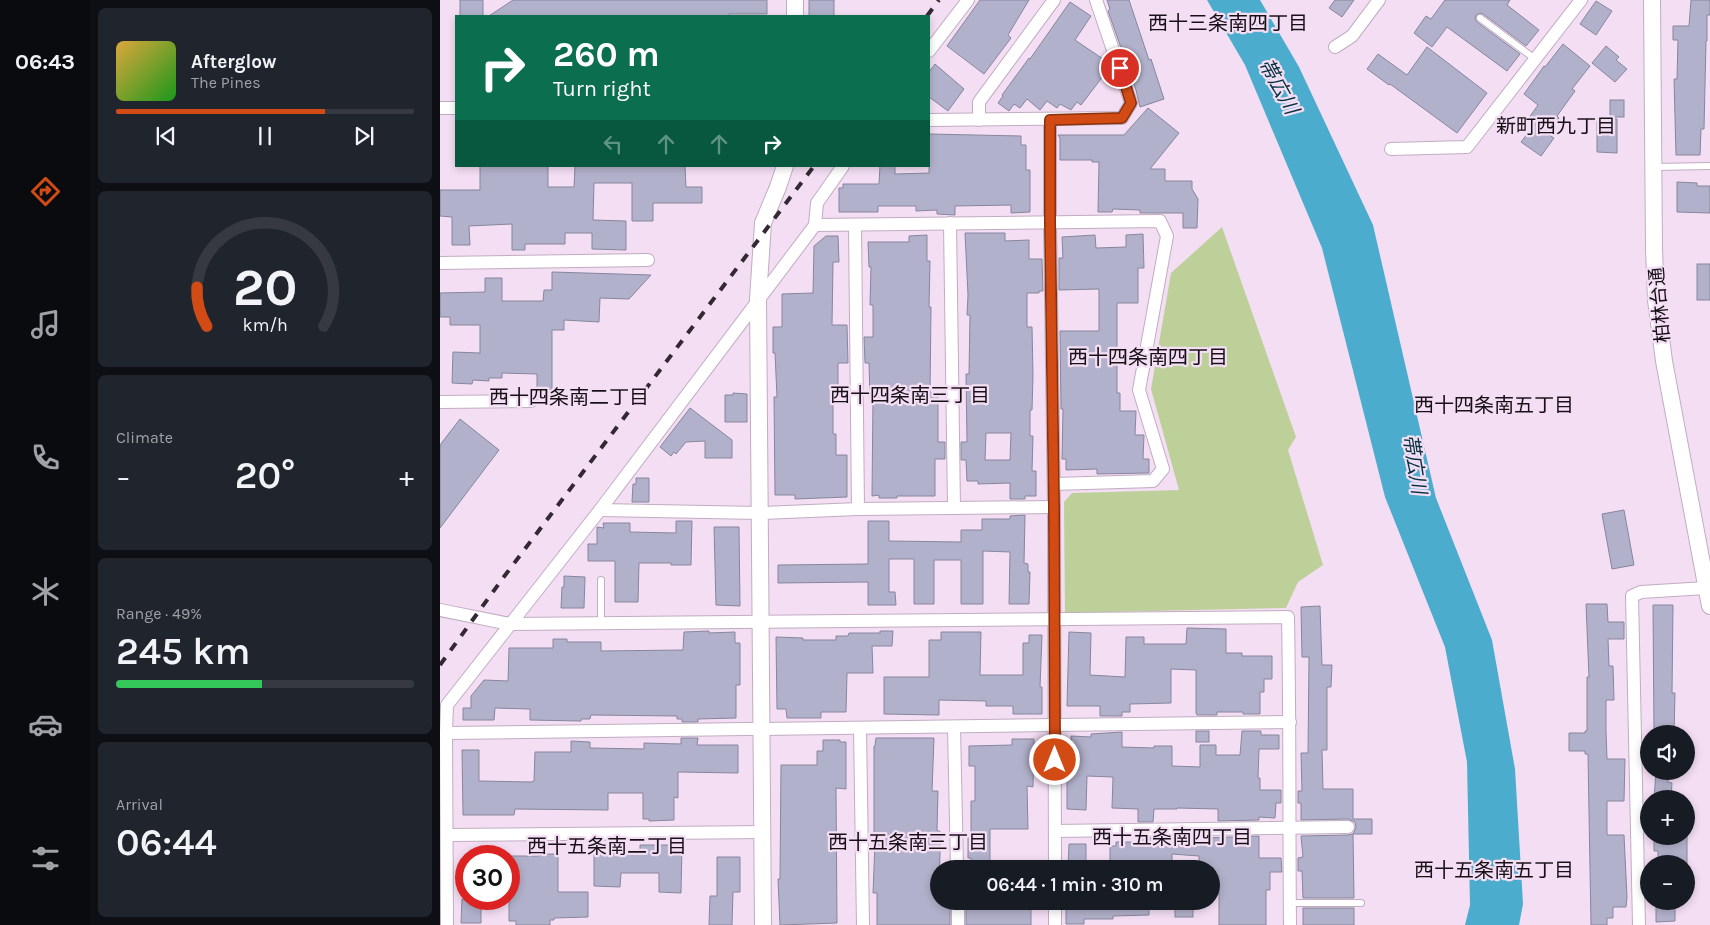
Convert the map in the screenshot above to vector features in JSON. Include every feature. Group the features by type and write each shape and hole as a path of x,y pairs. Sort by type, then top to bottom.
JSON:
{"street":[{"path":"795,0 795,15"},
{"path":"930,49 968,0"},
{"path":"979,120 979,102 1054,0"},
{"path":"930,120 1122,118 1131,103 1096,0"},
{"path":"1335,47 1352,36 1379,0"},
{"path":"1391,148 1468,147 1581,0"},
{"name":"柏林台通","path":"1652,0 1656,291 1663,353 1710,606"},
{"path":"440,108 455,108"},
{"path":"1050,120 1054,484 1055,860"},
{"path":"763,925 758,299 763,223 785,167"},
{"path":"447,925 447,705 600,510 815,225 817,203 842,167"},
{"path":"815,225 1160,221 1167,236 1139,390 1163,468 1153,481 1054,484"},
{"path":"950,223 954,508"},
{"path":"855,225 858,509"},
{"path":"440,263 648,260"},
{"path":"440,402 531,401"},
{"path":"600,510 760,513 858,509 1054,507"},
{"path":"1639,925 1632,596 1641,592 1706,588"},
{"path":"440,610 510,624 1288,617 1290,925"},
{"path":"446,733 1290,722"},
{"path":"954,727 957,860"},
{"path":"860,728 863,925"},
{"path":"1055,831 1348,827"},
{"path":"447,835 763,832"},
{"path":"958,910 958,925"},
{"path":"1055,910 1055,925"}],"lane":[{"path":"1480,18 1535,59"},
{"path":"1653,167 1710,166"},
{"path":"601,580 601,623"},
{"path":"1290,903 1361,903"}],"green space":[{"path":"1222,227 1296,437 1288,450 1323,565 1298,582 1286,608 1065,613 1064,502 1072,493 1179,490 1151,389 1171,273"}],"water":[{"name":"帯広川","path":"1207,0 1260,0 1299,67 1373,225 1436,498 1492,640 1515,769 1523,904 1519,925 1465,925 1470,905 1467,762 1445,647 1385,497 1322,248 1245,65"}],"building":[{"path":"460,0 483,0 483,15 460,15"},
{"path":"513,0 767,0 767,14 490,15"},
{"path":"809,0 834,0 834,15 809,15"},
{"path":"980,0 1029,0 1008,35 1011,38 984,74 947,46"},
{"path":"1107,0 1129,0 1164,99 1140,107 1136,90 1108,11 1110,9"},
{"path":"1335,0 1354,0 1342,17 1329,8"},
{"path":"1445,0 1510,0 1507,5 1539,30 1526,46 1483,14 1476,15 1477,22 1520,54 1507,71 1447,27 1432,47 1414,33 1426,16 1431,19"},
{"path":"1691,0 1710,0 1710,15 1707,15 1704,129 1701,129 1700,155 1676,155 1674,79 1677,79 1678,40 1673,40 1673,26 1689,26"},
{"path":"1596,1 1612,11 1596,35 1580,24"},
{"path":"1070,2 1091,16 1075,40 1109,63 1110,67 1081,105 1077,102 1071,110 1060,104 1057,108 1047,101 1040,110 1027,99 1020,108 1014,104 1009,111 998,103 1002,95"},
{"path":"1563,44 1590,66 1572,89 1575,91 1557,116 1559,118 1548,134 1554,138 1541,156 1521,142 1535,124 1528,119 1538,105 1524,94"},
{"path":"1606,46 1619,57 1616,60 1627,69 1615,82 1592,63"},
{"path":"1427,47 1487,93 1457,133 1367,69 1378,54 1407,75"},
{"path":"935,64 964,89 948,111 930,98 930,71"},
{"path":"1610,100 1624,100 1624,117 1610,117"},
{"path":"1148,108 1179,133 1150,169 1165,169 1165,181 1192,181 1192,189 1198,199 1197,228 1183,228 1183,213 1140,213 1140,210 1113,209 1112,212 1098,212 1099,162 1092,162 1092,160 1060,160 1060,138 1058,135 1124,135"},
{"path":"1597,118 1617,119 1617,153 1597,152"},
{"path":"930,134 1021,136 1021,145 1026,145 1026,170 1030,170 1030,212 1011,213 1011,205 955,206 955,215 937,214 937,210 916,211 916,206 878,206 878,212 839,212 839,188 843,188 843,184 879,184 880,167 895,167 895,174 929,173"},
{"path":"480,167 548,167 548,187 574,187 575,167 685,167 686,187 702,187 702,203 653,203 653,221 632,221 632,183 594,183 593,220 626,221 626,250 592,249 592,233 565,233 565,244 525,244 525,250 512,250 512,224 469,226 470,245 452,245 452,217 440,216 440,190 480,190"},
{"path":"1677,182 1697,183 1697,186 1710,186 1710,213 1677,212"},
{"path":"965,233 1005,233 1005,241 1029,240 1029,259 1042,259 1043,291 1027,293 1027,327 1032,327 1033,375 1030,436 1033,436 1032,471 1036,471 1036,496 1025,496 1025,499 1010,499 1010,483 978,484 978,481 967,481 966,460 961,460 961,442 967,442 966,374 969,374 970,315 967,315","holes":["986,433 1011,433 1010,460 985,460"]},
{"path":"1143,234 1144,268 1138,268 1138,303 1117,303 1117,393 1120,393 1120,411 1136,411 1135,435 1144,435 1143,459 1149,459 1149,473 1097,474 1097,469 1066,470 1066,459 1062,459 1063,409 1061,409 1060,331 1099,331 1099,289 1059,290 1059,258 1063,258 1062,237 1095,235 1096,248 1126,247 1126,235"},
{"path":"927,235 927,261 930,261 929,307 931,307 930,393 938,393 938,442 945,442 945,459 935,459 935,496 879,498 879,495 872,496 873,398 870,398 869,363 865,363 864,337 873,337 873,305 870,305 871,267 869,267 868,242 909,242 909,236"},
{"path":"826,236 838,236 839,262 833,262 832,325 847,325 848,363 838,363 838,398 833,398 833,434 836,434 836,455 847,455 847,497 795,499 795,495 775,495 774,397 777,397 773,327 782,327 782,294 813,293 814,246"},
{"path":"1697,264 1710,264 1710,300 1697,300"},
{"path":"552,272 651,275 629,299 600,298 599,322 564,320 564,330 552,330 552,390 537,390 537,374 502,373 502,378 489,378 489,381 473,380 472,384 452,383 453,352 480,353 480,325 450,325 450,317 440,317 440,293 485,292 485,278 502,278 502,301 543,301 544,290 552,290"},
{"path":"733,393 747,394 747,422 725,422 725,395 733,395"},
{"path":"690,408 732,440 732,458 705,458 705,441 686,442 676,454 674,452 671,456 660,447"},
{"path":"460,419 499,450 440,528 440,445"},
{"path":"636,478 649,478 649,502 632,502 633,484 636,484"},
{"path":"1624,510 1634,565 1612,569 1602,514"},
{"path":"1025,515 1024,563 1028,564 1028,572 1030,572 1029,604 1009,604 1010,552 983,551 983,604 961,604 961,560 934,560 934,604 914,604 914,559 889,559 889,592 895,592 896,605 868,605 868,582 778,583 778,565 868,564 868,521 889,521 889,541 961,542 961,530 982,530 982,519 1010,519 1010,516"},
{"path":"676,521 692,521 691,565 639,563 638,602 615,602 615,561 588,561 588,544 597,544 597,527 604,528 603,523 630,523 630,532 676,533"},
{"path":"714,527 739,527 740,606 716,605"},
{"path":"564,576 585,577 584,608 561,608"},
{"path":"1586,604 1607,604 1608,622 1624,622 1624,639 1608,639 1609,666 1613,666 1614,700 1606,700 1607,759 1625,759 1624,801 1607,801 1607,835 1624,835 1627,897 1626,907 1613,907 1613,918 1607,918 1607,925 1591,925 1588,754 1585,754 1585,751 1569,751 1569,733 1585,733 1587,731 1587,677 1589,677"},
{"path":"1653,605 1673,605 1672,693 1675,693 1674,725 1654,725"},
{"path":"1320,606 1322,665 1332,665 1331,687 1327,687 1327,750 1322,750 1323,789 1353,789 1353,819 1372,819 1372,834 1353,834 1356,827 1355,822 1348,819 1301,820 1301,803 1298,803 1298,791 1302,791 1301,753 1308,753 1309,657 1302,657 1301,607"},
{"path":"1187,628 1226,629 1226,653 1242,653 1242,656 1272,656 1272,679 1264,679 1264,692 1260,692 1260,714 1217,712 1217,715 1197,715 1196,670 1171,669 1171,703 1130,704 1130,712 1122,712 1122,716 1100,716 1100,706 1067,706 1069,632 1091,633 1090,675 1125,677 1126,637 1144,637 1144,644 1186,644"},
{"path":"709,631 709,633 735,632 735,643 740,643 740,685 736,685 736,718 698,719 698,722 682,722 682,719 677,719 677,716 591,715 590,719 581,719 581,721 530,720 530,709 495,708 494,720 463,720 463,708 471,708 471,696 484,680 508,681 509,648 553,648 553,639 567,639 567,642 601,642 601,651 683,650 684,632"},
{"path":"880,631 893,631 892,646 872,646 873,673 847,673 846,712 821,712 821,718 787,718 786,709 777,709 776,637 803,638 803,640 836,640 836,636 848,636 849,633 880,633"},
{"path":"941,632 981,632 980,675 1023,675 1023,643 1029,643 1029,635 1042,635 1040,687 1042,687 1042,714 1013,714 1013,706 986,706 986,701 939,700 939,715 884,714 884,677 929,677 929,640 941,640"},
{"path":"1196,731 1209,731 1209,742 1196,742"},
{"path":"1242,731 1261,731 1261,735 1279,735 1279,749 1259,749 1258,778 1260,778 1260,790 1281,790 1281,803 1276,803 1275,818 1259,817 1259,820 1218,821 1218,809 1177,808 1154,809 1153,822 1138,822 1138,809 1112,808 1113,777 1087,776 1086,810 1067,809 1067,741 1071,741 1071,736 1091,737 1091,734 1122,732 1122,747 1154,748 1154,746 1172,746 1172,766 1200,767 1200,745 1216,745 1216,755 1240,755"},
{"path":"681,738 698,738 697,745 738,745 738,773 678,772 678,798 674,797 674,820 649,821 649,819 643,819 643,793 608,793 608,810 515,809 514,815 463,815 462,750 479,750 479,781 531,782 534,781 535,752 571,752 571,741 590,742 590,748 644,749 644,743 681,744"},
{"path":"876,738 934,738 932,791 938,791 937,831 940,831 940,855 940,860 930,860 930,910 950,910 950,925 877,925 877,893 873,893"},
{"path":"1012,739 1034,739 1033,787 1027,786 1028,829 990,829 990,860 971,860 971,858 968,858 968,836 971,836 971,801 975,801 975,766 969,766 969,746 1012,745"},
{"path":"823,740 846,742 846,789 836,788 837,923 780,925 778,879 780,879 781,765 817,765 817,751 823,751"},
{"path":"1655,780 1668,780 1668,782 1672,783 1672,790 1655,790"},
{"path":"1353,834 1354,898 1303,898 1302,871 1298,871 1298,858 1303,857 1301,836"},
{"path":"1259,836 1259,858 1281,858 1282,872 1270,872 1270,890 1266,890 1266,925 1219,925 1220,860 1199,860 1199,856 1172,854 1172,860 1110,860 1110,846 1116,846 1116,842 1137,842 1137,838 1152,838 1152,843 1204,842 1204,838"},
{"path":"1069,844 1086,844 1086,860 1068,860"},
{"path":"640,845 682,845 681,893 659,892 659,873 621,873 620,887 594,886 594,853 640,854"},
{"path":"1654,845 1687,845 1687,855 1658,855 1658,851 1654,851"},
{"path":"539,854 558,854 558,892 588,892 588,917 554,918 554,920 550,920 550,925 516,925 516,921 509,921 509,910 520,910 520,856 539,856"},
{"path":"717,857 740,857 740,892 733,892 732,925 709,925 710,896 717,896"},
{"path":"1303,908 1354,908 1354,925 1303,925"},
{"path":"462,910 481,910 481,923 461,923"},
{"path":"966,910 1031,910 1031,925 966,925"},
{"path":"1066,910 1149,910 1149,915 1113,916 1113,919 1084,919 1084,924 1066,924"},
{"path":"1175,910 1193,910 1193,917 1175,917"},
{"path":"1656,910 1675,910 1675,921 1656,922"}],"railway":[{"path":"928,15 939,0"},
{"path":"440,665 503,578 813,167"}],"district":[{"name":"西十三条南四丁目","path":"1228,23"},
{"name":"新町西九丁目","path":"1556,126"},
{"name":"西十四条南四丁目","path":"1148,357"},
{"name":"西十四条南三丁目","path":"910,395"},
{"name":"西十四条南二丁目","path":"569,397"},
{"name":"西十四条南五丁目","path":"1494,405"},
{"name":"西十五条南四丁目","path":"1172,837"},
{"name":"西十五条南三丁目","path":"908,842"},
{"name":"西十五条南二丁目","path":"607,846"},
{"name":"西十五条南五丁目","path":"1494,870"}],"route":[{"path":"1055,760 1050,120 1122,118 1131,103 1120,68"}]}
